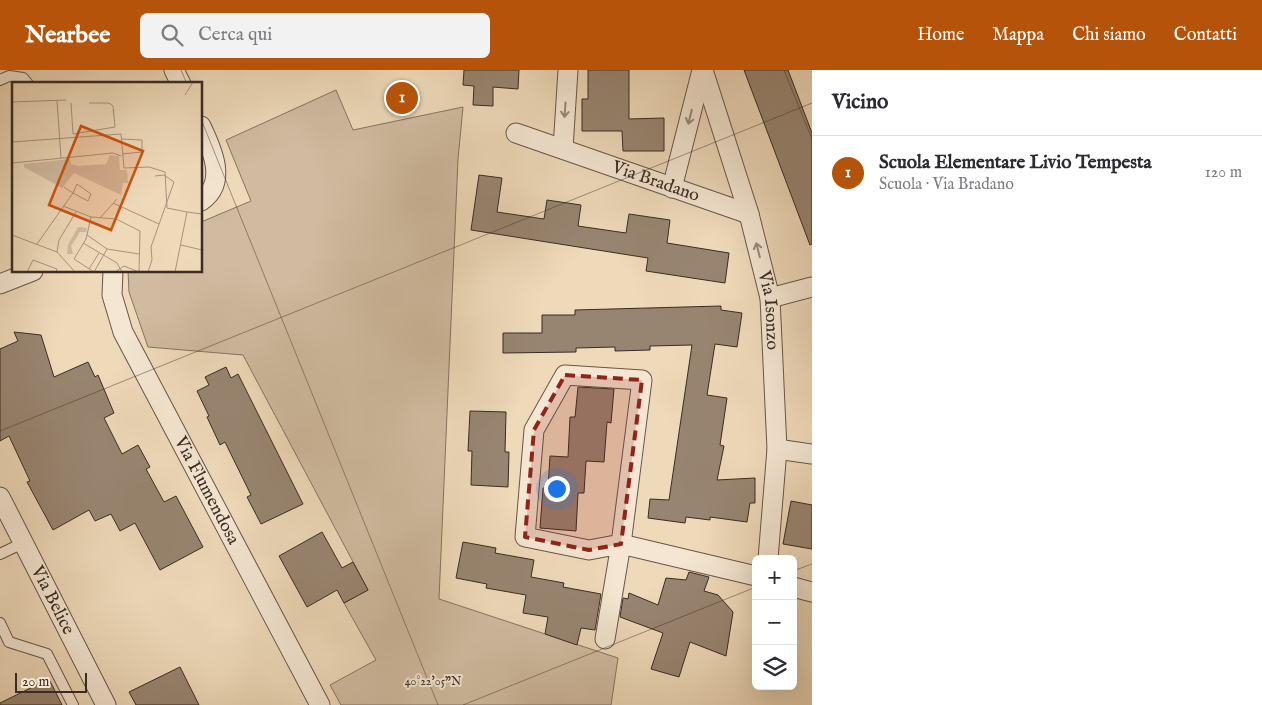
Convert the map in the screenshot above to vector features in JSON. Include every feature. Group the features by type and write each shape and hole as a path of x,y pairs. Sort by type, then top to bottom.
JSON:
{"street":[{"path":"174,70 180,82"},
{"path":"562,149 568,70"},
{"name":"Via Isonzo","path":"672,188 702,70"},
{"name":"Via Isonzo","path":"702,70 749,214 770,298 777,449 768,555"},
{"path":"202,128 211,146 218,174 209,196 202,200"},
{"name":"Via Bradano","path":"516,133 749,214"},
{"path":"0,284 30,272"},
{"name":"Via Flumendosa","path":"113,272 112,295 123,332 320,705"},
{"path":"770,298 812,287"},
{"path":"605,639 621,544 642,380 565,375 534,430 525,537 589,550 621,544 752,575"},
{"path":"777,449 812,454"},
{"name":"Via Belice","path":"0,497 106,705"},
{"path":"797,587 812,592"}],"lane":[{"path":"0,80 9,76 23,78 26,82"},
{"path":"0,554 23,543"},
{"path":"0,623 9,642 47,654 73,705"}],"highlighted area":[{"path":"565,375 642,380 621,544 589,550 525,537 534,430"}],"shaded area":[{"path":"336,90 353,130 463,107 458,159 439,599 618,658 611,705 341,705 330,685 376,660 344,603 368,590 243,355 148,347 129,292 128,272 202,272 202,222 251,201 226,140"}],"building":[{"path":"464,70 519,70 518,89 493,87 493,106 473,105 474,86 463,85"},
{"path":"588,70 629,70 629,119 664,118 664,151 623,151 622,131 582,131 582,99 588,99"},
{"path":"744,70 788,70 812,133 812,244 810,245"},
{"path":"479,175 502,178 497,212 544,219 547,200 581,205 578,226 626,233 629,214 670,220 667,243 729,253 725,283 646,271 648,258 471,230"},
{"path":"721,306 721,310 742,313 737,347 715,344 707,395 727,398 720,445 724,446 717,480 755,478 755,503 750,503 747,522 710,517 710,520 686,517 685,523 648,518 650,499 669,500 692,345 650,346 650,350 615,351 615,347 576,348 576,352 503,353 503,333 542,333 542,315 575,315 575,310"},
{"path":"14,332 41,335 54,377 88,362 95,377 98,375 114,413 104,418 122,454 138,445 150,467 146,469 164,502 176,496 203,547 160,570 135,523 120,531 111,514 95,521 89,510 53,530 27,482 30,481 9,436 0,441 0,349 18,341"},
{"path":"226,367 231,378 238,374 303,504 261,524 247,497 251,495 225,442 220,445 197,391 209,385 205,377"},
{"path":"578,387 614,389 611,423 607,422 604,462 586,461 584,493 578,493 576,531 540,528 543,488 548,488 550,456 568,457 570,417 575,417"},
{"path":"470,411 506,412 505,452 509,452 508,487 471,485 472,451 468,451"},
{"path":"791,501 812,505 812,549 783,544"},
{"path":"322,532 342,568 353,562 368,590 344,603 337,590 307,607 279,556"},
{"path":"463,542 496,548 495,553 534,560 531,577 564,583 563,587 601,594 595,630 581,628 577,645 545,634 548,617 523,613 526,595 486,588 487,584 456,578"},
{"path":"689,572 709,577 704,591 718,595 733,612 726,656 690,642 679,677 651,669 663,633 620,617 623,598 628,599 629,593 658,605 666,578 686,580"},
{"path":"180,667 199,705 136,705 129,692"},
{"path":"49,679 62,705 0,705 0,703"}],"place":[{"name":"Scuola Elementare Livio Tempesta","path":"402,98"}]}
